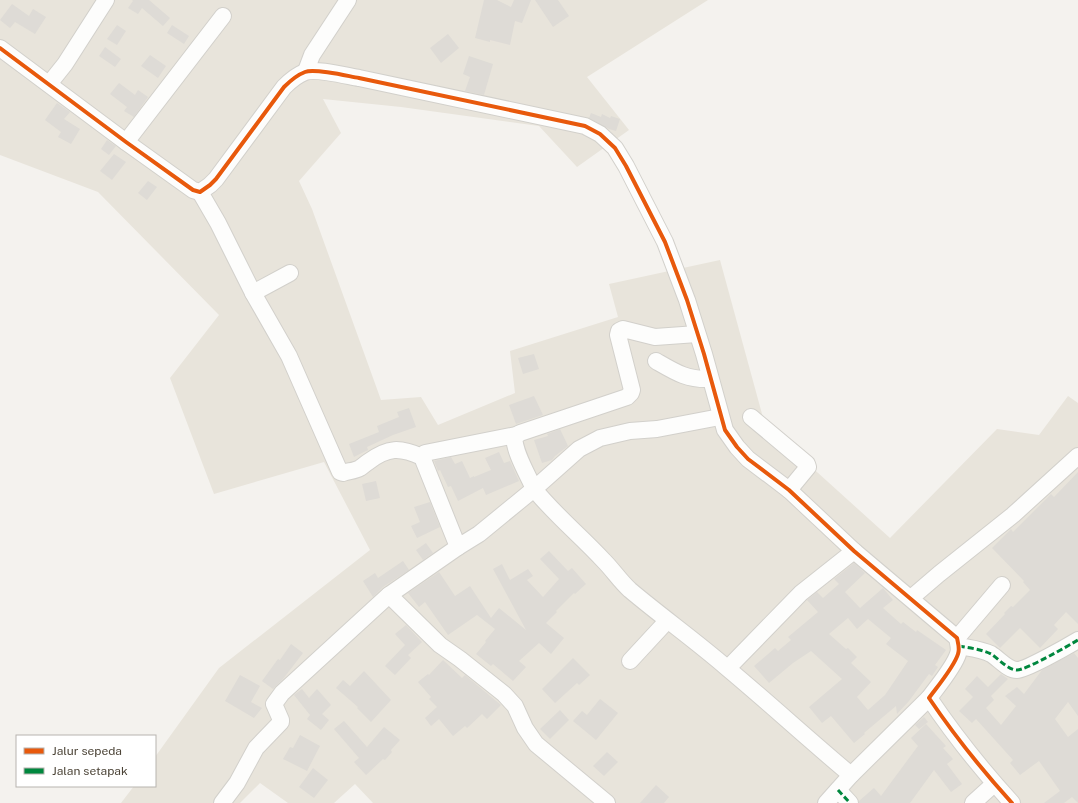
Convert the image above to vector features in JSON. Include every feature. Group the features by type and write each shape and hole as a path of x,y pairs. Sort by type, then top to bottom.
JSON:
{"street":[{"path":"49,84 65,64 106,0"},
{"path":"306,72 312,55 348,0"},
{"path":"126,142 222,16"},
{"path":"0,48 126,142 193,190 200,192 289,356 340,472 342,473 360,469 368,462 391,450 402,449 422,457 458,547"},
{"path":"200,192 210,186 216,179 284,87 292,79 306,72 332,73 359,78 585,126 600,134 615,148 626,166 665,242 687,300 725,430 748,458 789,490 854,551 911,598 958,642 986,652 1011,668 1018,670 1028,667 1078,640"},
{"path":"254,294 290,272"},
{"path":"422,457 425,453 516,435 627,397 632,393 632,390 618,335 619,331 623,329 655,337 697,334"},
{"path":"656,361 680,375 693,379 710,379"},
{"path":"222,803 237,783 256,748 281,722 274,707 274,702 389,595 479,534 580,449 600,438 630,431 672,426 720,416"},
{"path":"751,417 807,464 808,467 789,490"},
{"path":"516,435 514,439 518,453 534,488 544,501 604,560 628,588 667,621 728,668 803,735 851,775"},
{"path":"911,598 1013,515 1078,456"},
{"path":"728,668 801,593 854,551"},
{"path":"826,803 851,775 929,698 946,675 958,654 958,642 1002,585"},
{"path":"389,595 440,645 504,694 515,706 525,728 536,744 607,803"},
{"path":"630,661 667,621"},
{"path":"929,698 994,784 1012,803"},
{"path":"973,803 994,784"},
{"path":"838,790 850,803"}],"shaded area":[{"path":"0,0 708,0 587,77 629,130 577,167 539,126 401,107 323,99 341,133 299,181 312,209 381,400 421,397 438,425 515,393 510,351 618,317 609,284 720,260 765,425 890,538 997,429 1039,435 1068,396 1078,403 1078,803 373,803 355,784 334,803 288,803 260,783 240,803 121,803 133,787 156,787 156,756 219,668 370,550 324,462 214,494 170,378 219,315 98,192 0,155"}],"building":[{"path":"132,0 149,0 170,18 163,26 142,8 138,14 128,8 133,1"},
{"path":"484,0 497,0 511,7 514,0 531,0 522,23 515,21 510,45 475,38"},
{"path":"535,0 558,0 569,16 553,27"},
{"path":"12,4 29,16 33,9 46,17 35,34 15,22 10,28 0,20"},
{"path":"117,25 126,31 117,45 107,39"},
{"path":"172,25 189,36 184,44 167,33"},
{"path":"448,34 459,48 441,63 430,48"},
{"path":"105,47 121,59 115,67 99,56"},
{"path":"150,55 166,66 158,78 141,66"},
{"path":"469,56 493,64 484,95 465,91 470,77 463,74"},
{"path":"119,83 135,95 138,90 148,97 134,117 124,111 127,107 110,94"},
{"path":"57,103 70,112 64,119 80,129 71,144 58,137 61,132 45,120"},
{"path":"591,113 601,117 602,114 610,118 611,116 620,119 616,131 609,129 589,118"},
{"path":"107,140 116,146 109,155 101,149"},
{"path":"114,154 126,162 112,180 100,171"},
{"path":"148,181 157,187 147,200 138,193"},
{"path":"534,354 539,369 523,374 518,358"},
{"path":"534,396 543,415 516,424 509,405"},
{"path":"409,408 416,427 393,435 367,447 368,450 354,457 349,444 379,432 377,426 399,417 397,412"},
{"path":"560,429 568,446 552,460 542,463 534,440 548,436 547,434"},
{"path":"499,452 504,463 510,461 519,481 486,495 483,488 458,501 451,486 448,487 440,470 438,471 434,461 451,457 455,464 462,461 470,478 491,470 485,458"},
{"path":"1078,472 1078,624 1066,612 1054,625 1058,629 1040,648 1020,628 1000,648 986,634 1011,606 1013,607 1030,590 1023,582 1024,581 992,548 1011,529 1013,532 1051,494 1054,497"},
{"path":"376,481 380,498 366,501 362,484"},
{"path":"430,502 440,527 417,538 411,526 420,522 414,507"},
{"path":"426,543 433,553 423,560 416,550"},
{"path":"549,551 568,571 572,568 586,584 575,594 574,593 546,623 564,638 551,654 539,643 519,661 526,667 513,681 493,664 491,666 476,654 495,629 477,615 448,635 425,602 419,607 408,593 439,572 455,596 470,586 491,618 499,608 526,630 493,569 502,564 510,580 528,569 533,576 527,580 543,597 559,579 540,559"},
{"path":"403,561 409,570 383,587 373,597 363,581 375,573 378,578"},
{"path":"854,563 865,573 845,592 860,608 883,588 893,600 883,608 901,624 903,622 916,632 917,630 946,650 935,665 938,667 932,676 929,674 909,701 897,714 896,706 854,743 831,716 822,723 809,707 842,679 811,651 793,663 769,683 754,666 775,648 778,651 791,640 788,637 818,612 807,600 817,592 823,598 839,584 834,579","holes":["848,618 857,629 868,619 891,638 886,644 908,661 885,695 868,710 857,697 871,682 851,663 857,657 848,648 846,649 829,634"]},
{"path":"406,625 422,642 408,655 411,658 395,675 385,666 405,645 395,634"},
{"path":"291,644 303,653 283,679 273,689 262,681 278,659 280,660"},
{"path":"1074,653 1078,658 1078,716 1068,702 1055,719 1068,737 1078,729 1078,803 1072,797 1064,803 1044,803 1060,791 1039,761 1020,775 1010,763 1013,760 976,719 972,723 959,711 973,697 965,689 977,676 988,687 1001,674 1008,679 991,696 994,700 986,708 1001,725 1016,706 1005,696 1017,687 1024,694 1042,670"},
{"path":"573,658 590,675 579,685 577,683 555,703 542,689"},
{"path":"443,660 462,678 465,675 501,705 487,719 482,714 467,728 465,726 453,736 439,719 431,726 425,718 437,707 429,699 431,697 418,682 428,674 429,675"},
{"path":"364,671 391,700 371,722 357,708 358,707 336,688 343,680 350,686"},
{"path":"240,675 260,686 251,702 262,708 254,718 225,701"},
{"path":"302,689 309,698 317,689 331,705 322,714 329,720 321,730 307,719 310,715 294,695"},
{"path":"600,699 618,713 596,740 573,721 582,711 587,715"},
{"path":"560,710 569,720 550,739 540,729"},
{"path":"924,717 928,722 919,729 915,725"},
{"path":"344,721 367,747 384,727 400,740 385,760 383,759 366,775 354,762 359,758 334,729"},
{"path":"926,724 946,746 943,748 953,759 947,764 962,784 951,792 934,770 910,803 859,803 859,801 874,788 881,796 918,746 911,738"},
{"path":"300,735 320,746 307,771 283,759 290,747 293,748"},
{"path":"607,752 618,762 604,776 593,766"},
{"path":"313,768 328,780 314,798 299,787"},
{"path":"656,785 669,797 664,803 640,803"}],"marked path":[{"path":"959,646 987,652 1007,666 1017,670 1038,662 1078,640"},
{"path":"838,790 850,803"}],"cycle path":[{"path":"0,48 126,142 193,190 200,192 216,179 284,87 296,76 310,71 359,78 585,126 600,134 615,148 626,166 665,242 687,300 725,430 748,459 789,490 854,551 957,638 959,650 956,659 929,698 969,752 1012,803"}]}
